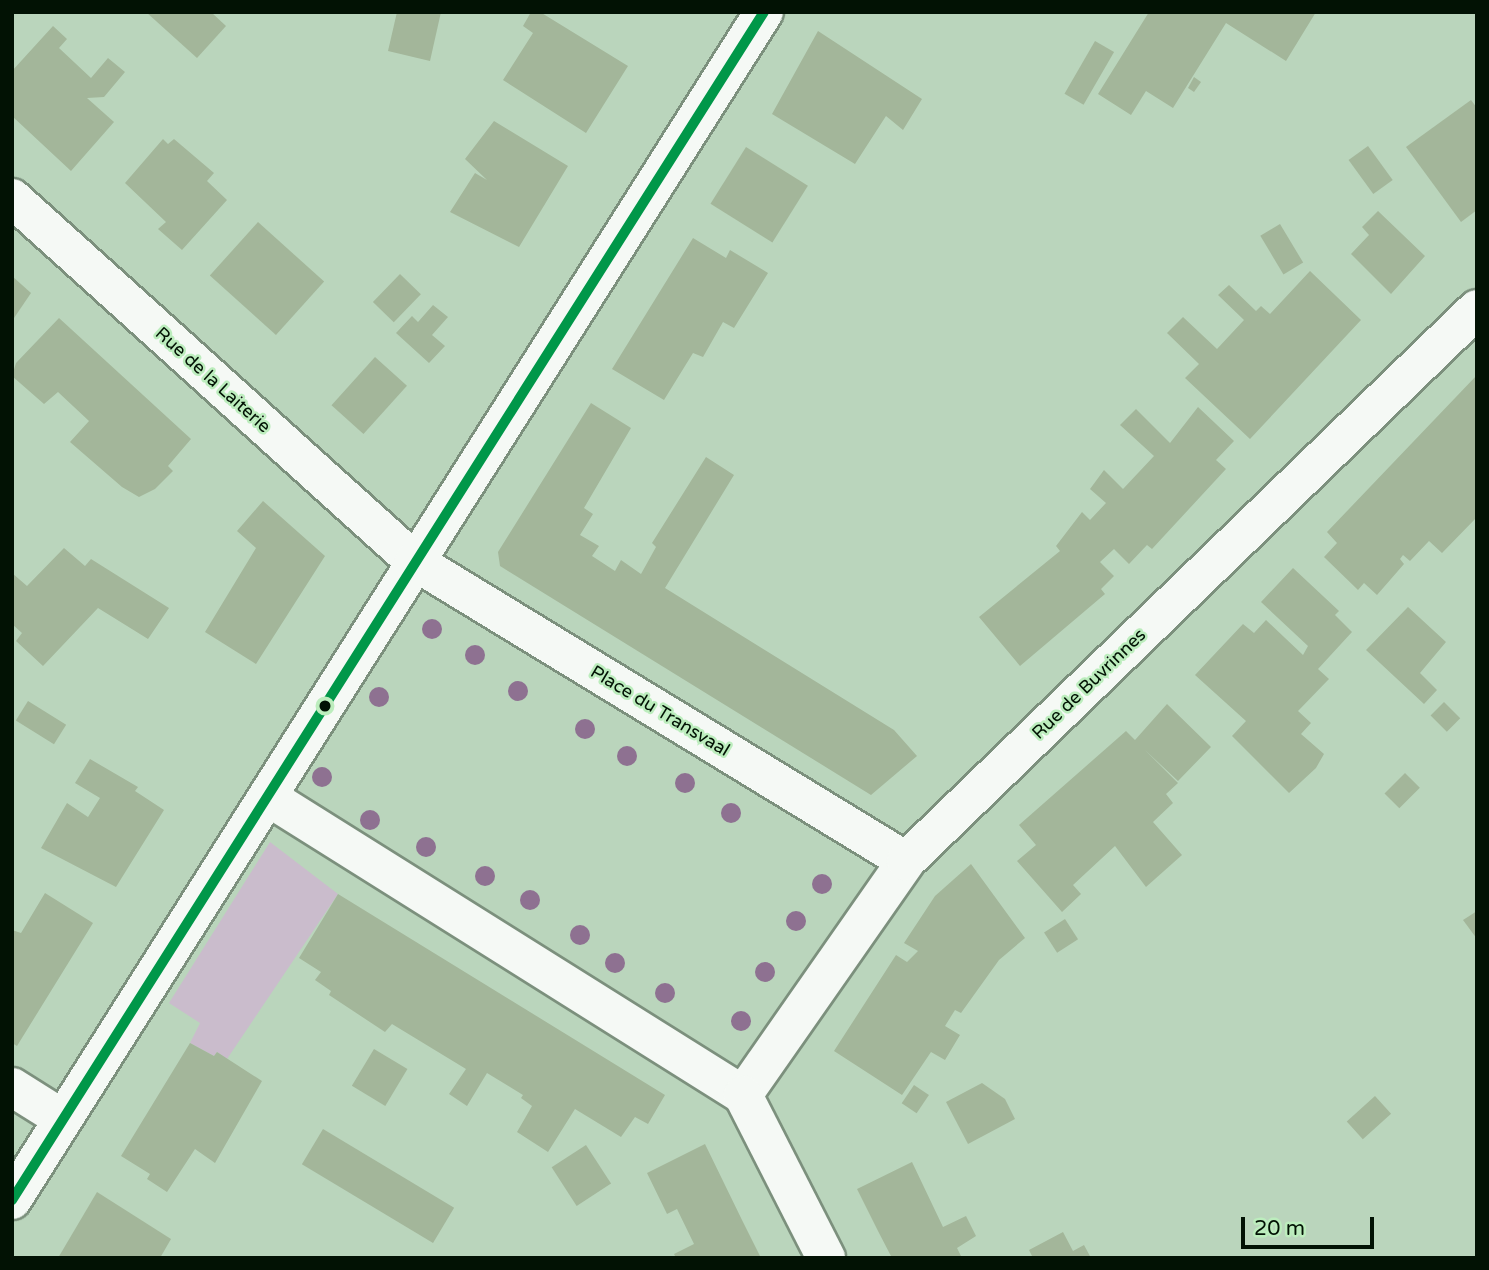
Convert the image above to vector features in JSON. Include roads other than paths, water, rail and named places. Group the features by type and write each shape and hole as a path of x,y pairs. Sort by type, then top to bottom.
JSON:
{"street":[{"path":"12,1200 414,561 579,310 764,12"},
{"name":"Rue de la Laiterie","path":"12,198 414,561"},
{"name":"Rue de Buvrinnes","path":"744,1095 906,861 1477,309"},
{"name":"Place du Transvaal","path":"414,561 906,861"},
{"path":"268,797 744,1095 826,1258"},
{"path":"12,1087 64,1119"}]}
